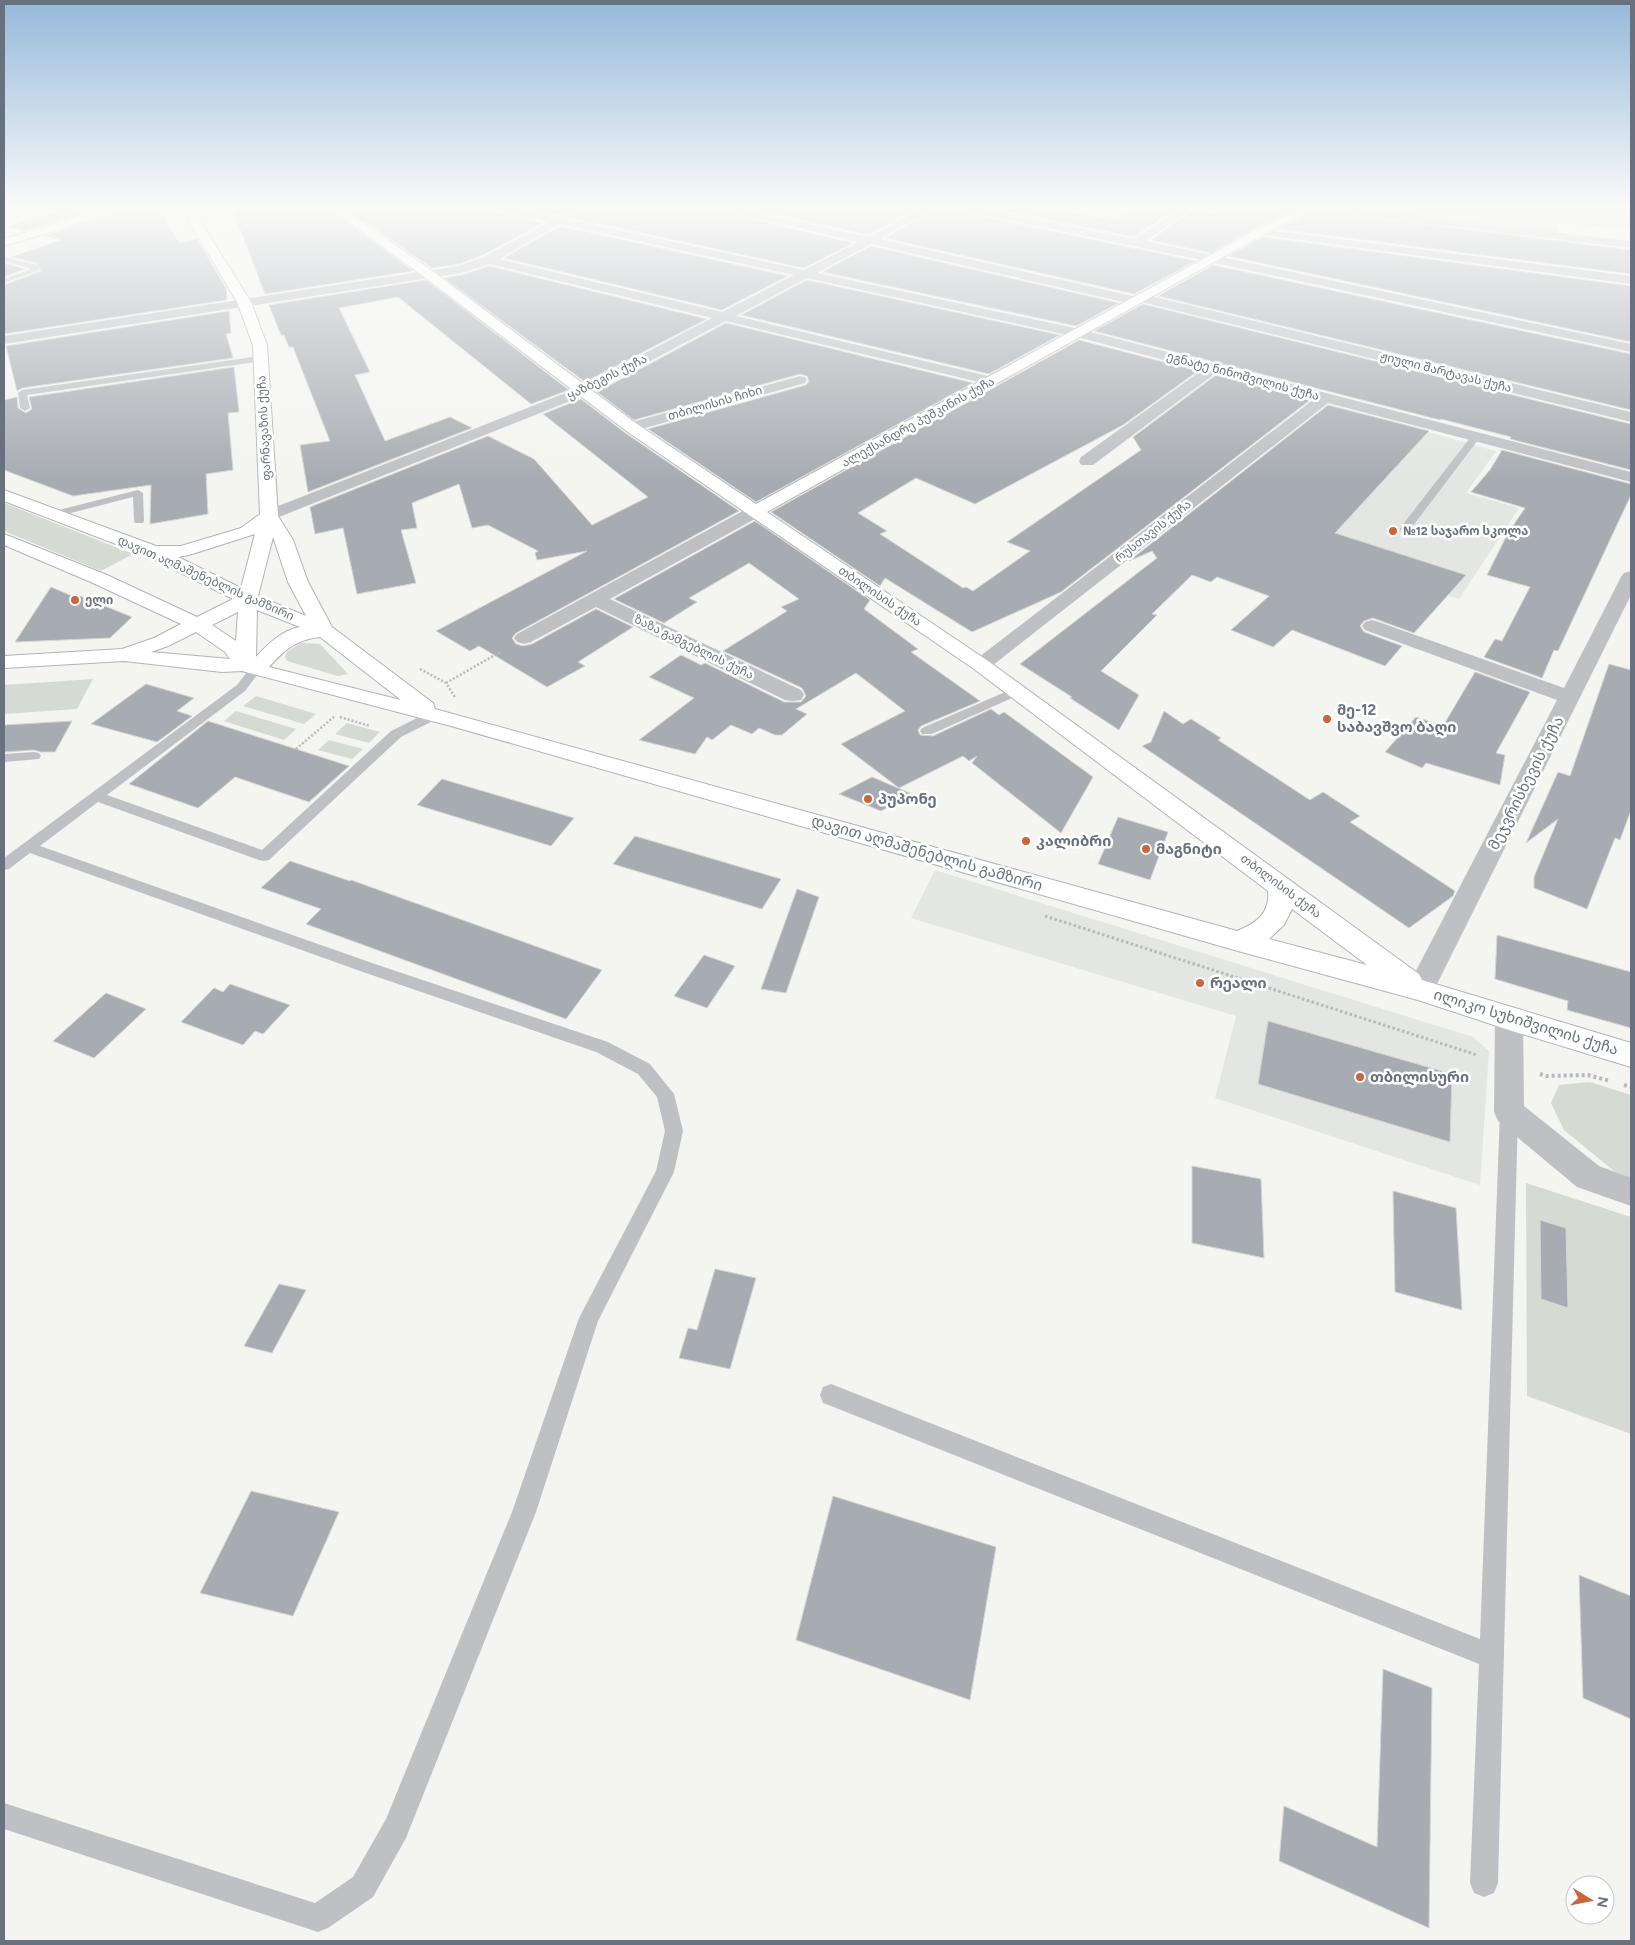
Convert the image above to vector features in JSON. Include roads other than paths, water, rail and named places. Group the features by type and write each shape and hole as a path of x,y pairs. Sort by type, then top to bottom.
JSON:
{"main road":[{"name":"ფარნავაზის ქუჩა","path":"242,299 260,345 269,516 248,599 250,668"},
{"name":"თბილისის ქუჩა","path":"461,299 631,427 981,665 1420,990"},
{"name":"ალექსანდრე პუშკინის ქუჩა","path":"756,511 1140,299"},
{"name":"დავით აღმაშენებლის გამზირი","path":"4,494 154,552 248,599 324,630 434,715"},
{"path":"154,552 182,551 247,532 269,516"},
{"name":"დავით აღმაშენებლის გამზირი","path":"269,516 284,540 298,582 324,630"},
{"path":"4,539 199,625 232,648 250,668"},
{"path":"124,654 161,642 199,625 248,599"},
{"path":"124,654 147,636 171,612"},
{"name":"დავით აღმაშენებლის გამზირი","path":"250,668 296,634 324,630"},
{"path":"4,662 124,654 250,668"},
{"name":"დავით აღმაშენებლის გამზირი","path":"319,686 343,682 356,674 360,658"},
{"name":"დავით აღმაშენებლის გამზირი","path":"250,668 434,715 1238,941 1420,990"},
{"path":"1238,941 1257,935 1273,922 1281,904 1280,885"},
{"name":"ილიკო სუხიშვილის ქუჩა","path":"1420,990 1509,1019 1631,1055"}],"street":[{"path":"4,340 264,299"},
{"path":"653,299 991,381"},
{"name":"ყაზბეგის ქუჩა","path":"269,516 583,391 759,299"},
{"name":"ეგნატე ნინოშვილის ქუჩა","path":"921,299 1079,333 1631,477"},
{"name":"ჟიული შარტავას ქუჩა","path":"1140,299 1631,417"},
{"path":"1400,299 1631,348"},
{"path":"1087,461 1214,368"},
{"name":"თბილისის ჩიხი","path":"631,427 800,380"},
{"name":"რუსთავის ქუჩა","path":"981,665 1326,397"},
{"name":"ალექსანდრე პუშკინის ქუჩა","path":"524,638 756,511"},
{"name":"მეჯვრისხევის ქუჩა","path":"1420,990 1631,577"},
{"name":"ზაზა გამგებლის ქუჩა","path":"594,599 793,695"},
{"path":"1372,626 1570,697"},
{"path":"1509,1019 1510,1112 1588,1177 1631,1192"}],"lane":[{"path":"26,408 22,393 260,359"},
{"path":"1405,529 1476,436"},
{"path":"54,514 138,493 139,521"},
{"path":"4,865 241,688 250,668"},
{"path":"927,731 1017,691"},
{"path":"95,796 264,856 396,734 434,715"},
{"path":"4,758 34,756"},
{"path":"4,1816 318,1918 363,1887 396,1828 524,1512 589,1318 665,1172 674,1131 665,1094 644,1069 602,1047 379,971 28,847"},
{"path":"1484,1883 1510,1112"},
{"path":"830,1395 1491,1656"}],"place":[{"name":"№12 საჯარო სკოლა","path":"1393,531"},
{"name":"ელი","path":"75,600"},
{"name":"მე-12 საბავშვო ბაღი","path":"1327,719"},
{"name":"პუპონე","path":"868,799"},
{"name":"კალიბრი","path":"1026,841"},
{"name":"მაგნიტი","path":"1146,849"},
{"name":"რეალი","path":"1200,983"},
{"name":"თბილისური","path":"1360,1077"}]}
